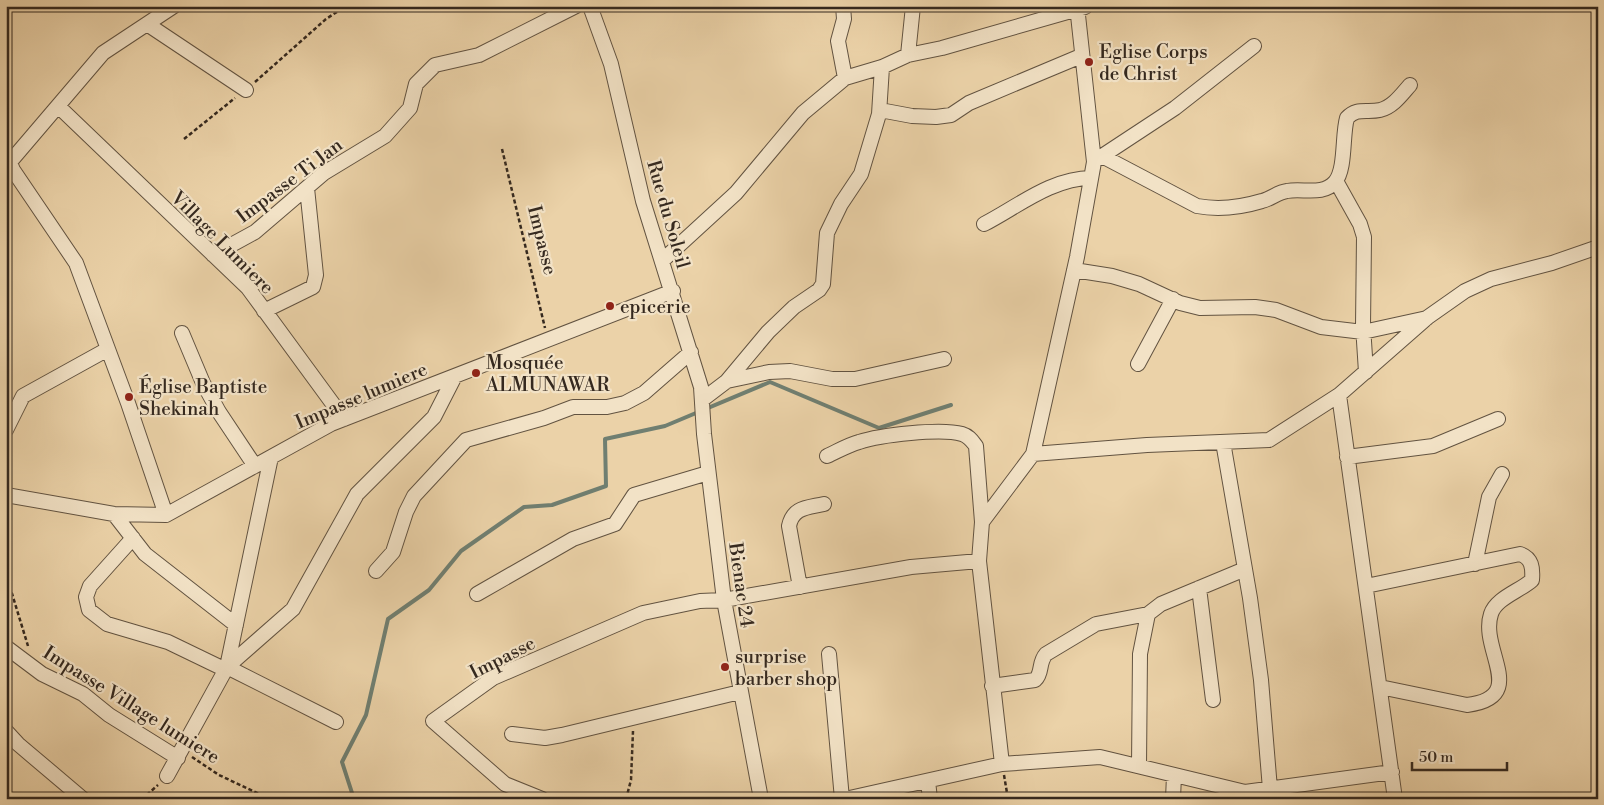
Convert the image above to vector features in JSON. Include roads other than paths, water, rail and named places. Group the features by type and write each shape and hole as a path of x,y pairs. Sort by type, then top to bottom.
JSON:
{"street":[{"path":"166,515 76,264 8,163 103,53 174,6"},
{"name":"Impasse Ti Jan","path":"213,255 263,227 332,168 384,136 410,108 416,84 435,66 479,55 576,6"},
{"name":"Rue du Soleil","path":"590,6 611,64 643,201 691,352 701,394 704,434"},
{"path":"843,6 844,18 838,41 845,78"},
{"path":"908,54 913,6"},
{"path":"662,260 736,192 804,113 845,78 882,66 908,54 942,48 1080,8 1081,56 1098,159 1091,178 1074,270 1033,454 982,522"},
{"path":"147,24 246,90"},
{"path":"1098,159 1175,108 1254,46"},
{"path":"880,110 912,116 936,117 951,115 969,103 1081,56"},
{"path":"727,381 776,324 794,306 819,290 823,284 828,233 841,204 861,174 880,110 882,66"},
{"path":"1098,159 1186,201 1210,208 1249,204 1289,190 1315,191 1330,186 1336,181 1340,172 1347,118 1352,112 1380,110 1389,106 1410,85"},
{"name":"Village Lumiere","path":"58,106 248,288 344,419"},
{"path":"984,224 1054,186 1077,178 1091,178"},
{"path":"1336,181 1360,224 1364,237 1363,332 1366,372"},
{"path":"264,310 313,287 316,274 307,188"},
{"path":"1033,454 1269,440 1339,395 1428,318 1465,292 1490,279 1552,263 1598,247"},
{"path":"1074,270 1112,276 1139,284 1173,300 1200,308 1255,307 1276,310 1321,327 1363,332 1428,318"},
{"name":"Impasse lumiere","path":"6,495 114,514 166,515 344,419 673,291"},
{"path":"1138,364 1173,300"},
{"path":"182,333 203,384 255,466"},
{"path":"6,430 23,396 108,349"},
{"path":"376,571 396,546 406,512 414,496 466,440 544,418 573,407 607,407 625,403 644,393 691,352"},
{"path":"701,394 727,381 769,372 790,371 832,380 855,379 944,359"},
{"path":"227,669 293,609 357,494 434,417 455,376"},
{"path":"1339,395 1395,799"},
{"path":"1347,457 1433,446 1498,419"},
{"name":"Bienac 24","path":"704,434 724,600 761,799"},
{"path":"827,456 858,442 882,437 918,434 963,434 971,439 976,446 982,522 979,561 1002,764"},
{"path":"1223,442 1245,568 1261,680 1270,789"},
{"path":"167,776 227,669 271,457"},
{"path":"477,594 574,539 615,524 634,495 708,473"},
{"path":"1475,564 1489,497 1502,474"},
{"path":"800,587 789,526 791,517 798,510 824,504"},
{"path":"114,514 145,554 236,625"},
{"path":"133,538 90,586 86,597 89,610 107,624 168,642 336,722"},
{"path":"1366,586 1520,554 1526,556 1532,564 1532,580 1497,605 1491,613 1488,635 1501,674 1498,689 1479,704 1467,705 1380,687"},
{"path":"724,600 911,567 979,561"},
{"path":"992,686 1035,680 1040,672 1040,660 1046,654 1096,624 1148,614 1161,604 1245,568"},
{"path":"1199,588 1212,700"},
{"name":"Impasse","path":"542,799 505,784 433,721 493,678 643,613 700,601 724,600"},
{"path":"1139,766 1140,654 1148,614"},
{"path":"6,647 42,674 84,694 109,715 180,754"},
{"path":"829,654 844,799 1002,764 1100,757 1246,792 1392,772"},
{"path":"512,734 544,738 740,692"},
{"path":"6,731 18,744 83,799"},
{"path":"1172,799 1174,775"},
{"path":"928,781 930,799"}],"waterway":[{"path":"354,799 342,762 366,715 388,619 429,590 461,551 524,507 552,505 606,486 605,439 665,426 770,382 879,428 951,405"}],"place":[{"name":"Eglise Corps de Christ","path":"1089,62"},
{"name":"epicerie","path":"610,306"},
{"name":"Mosquée ALMUNAWAR","path":"476,373"},
{"name":"Église Baptiste Shekinah","path":"129,397"},
{"name":"surprise barber shop","path":"725,667"}]}
